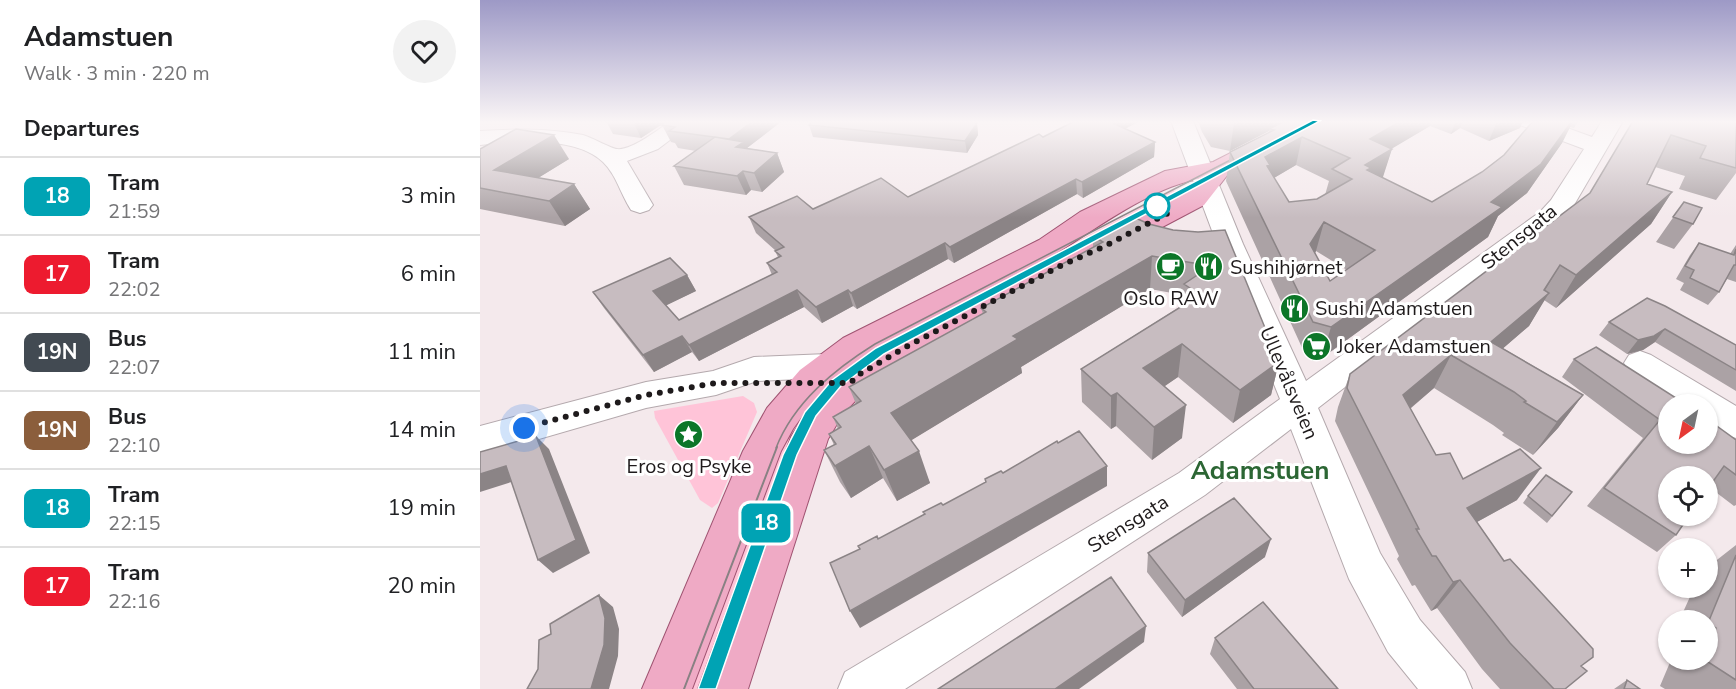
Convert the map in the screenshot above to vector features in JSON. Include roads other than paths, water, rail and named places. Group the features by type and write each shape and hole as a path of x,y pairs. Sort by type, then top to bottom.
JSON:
{"main road":[{"path":"667,689 762,451 779,417 828,378 860,374 904,348 1058,267 1185,205 1195,199 1210,175 1251,153"},
{"path":"723,689 810,438 830,404 828,378"}],"street":[{"path":"605,153 611,157 640,205"},
{"path":"611,157 631,153"},
{"name":"Ullevålsveien","path":"1199,153 1210,175 1230,244 1299,404 1364,565 1431,682"},
{"name":"Stensgata","path":"862,689 1192,484 1548,217 1561,205 1592,153"},
{"path":"1641,363 1690,394"},
{"path":"480,441 639,396 716,383 828,378"},
{"path":"1718,412 1736,424"}],"tram line":[{"name":"18","path":"707,689 790,455 811,412 836,383 880,351 1255,153"},
{"path":"776,448 793,416 817,388 845,364 875,344 1242,154"},
{"path":"793,448 810,417 832,391 857,368 886,348"},
{"path":"684,689 777,447"},
{"path":"707,689 794,447"}],"place":[{"name":"Oslo RAW","path":"1171,267"},
{"name":"Sushihjørnet","path":"1209,267"},
{"name":"Sushi Adamstuen","path":"1294,308"},
{"name":"Joker Adamstuen","path":"1316,346"},
{"name":"Eros og Psyke","path":"689,435"}],"district":[{"name":"Adamstuen","path":"1260,470"}]}
